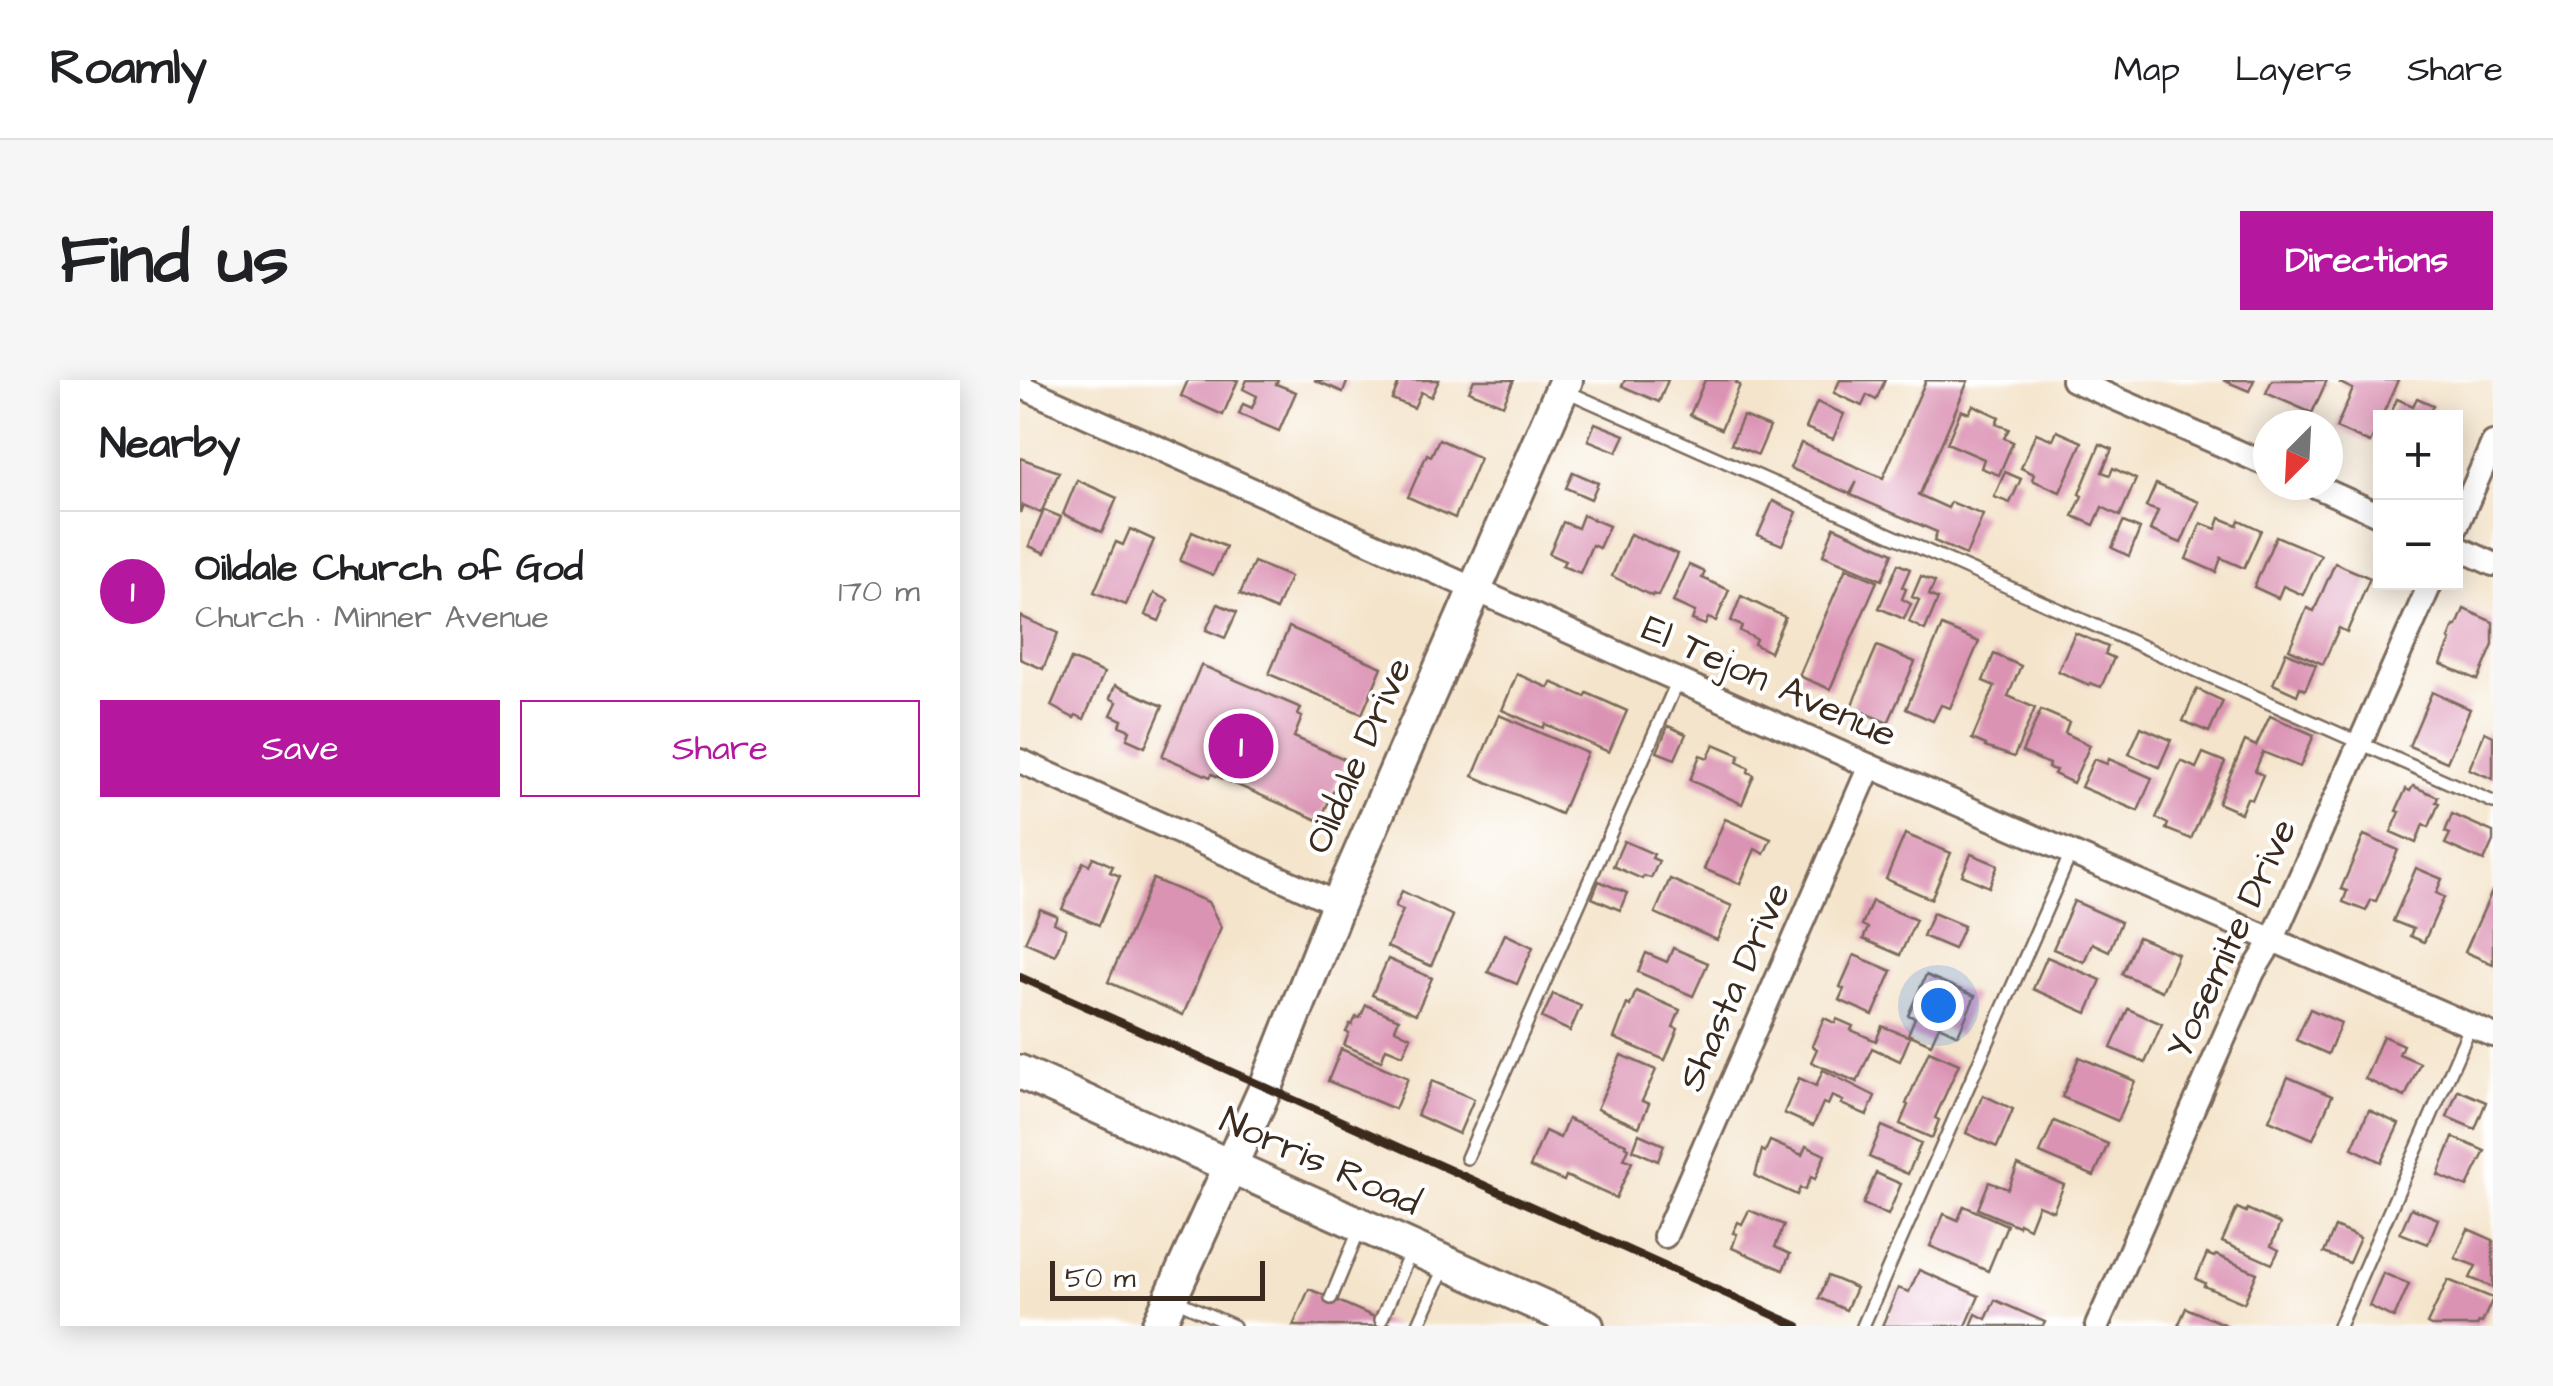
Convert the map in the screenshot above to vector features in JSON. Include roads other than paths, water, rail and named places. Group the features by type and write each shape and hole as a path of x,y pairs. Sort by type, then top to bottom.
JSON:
{"street":[{"path":"2073,380 2253,458"},
{"name":"Oildale Drive","path":"1165,1312 1266,1087 1338,904 1564,384"},
{"name":"El Tejon Avenue","path":"1020,386 1870,766 2482,1030"},
{"path":"2463,512 2493,443"},
{"path":"2343,498 2373,511"},
{"path":"2463,550 2493,564"},
{"name":"Yosemite Drive","path":"2097,1326 2253,972 2272,940 2428,590"},
{"path":"1020,761 1338,904"},
{"name":"Shasta Drive","path":"1665,1236 1870,766"},
{"name":"Norris Road","path":"1020,1072 1587,1326"}],"lane":[{"path":"1564,384 2493,802"},
{"path":"1467,1158 1678,680"},
{"path":"1863,1326 2071,853"},
{"path":"2340,1326 2482,1030"},
{"path":"1331,1298 1362,1225"},
{"path":"1381,1320 1413,1248"},
{"path":"1418,1326 1446,1263"},
{"path":"1165,1312 1234,1326"}],"railway":[{"path":"1020,977 1798,1326"}],"place":[{"name":"Oildale Church of God","path":"1241,746"}]}
